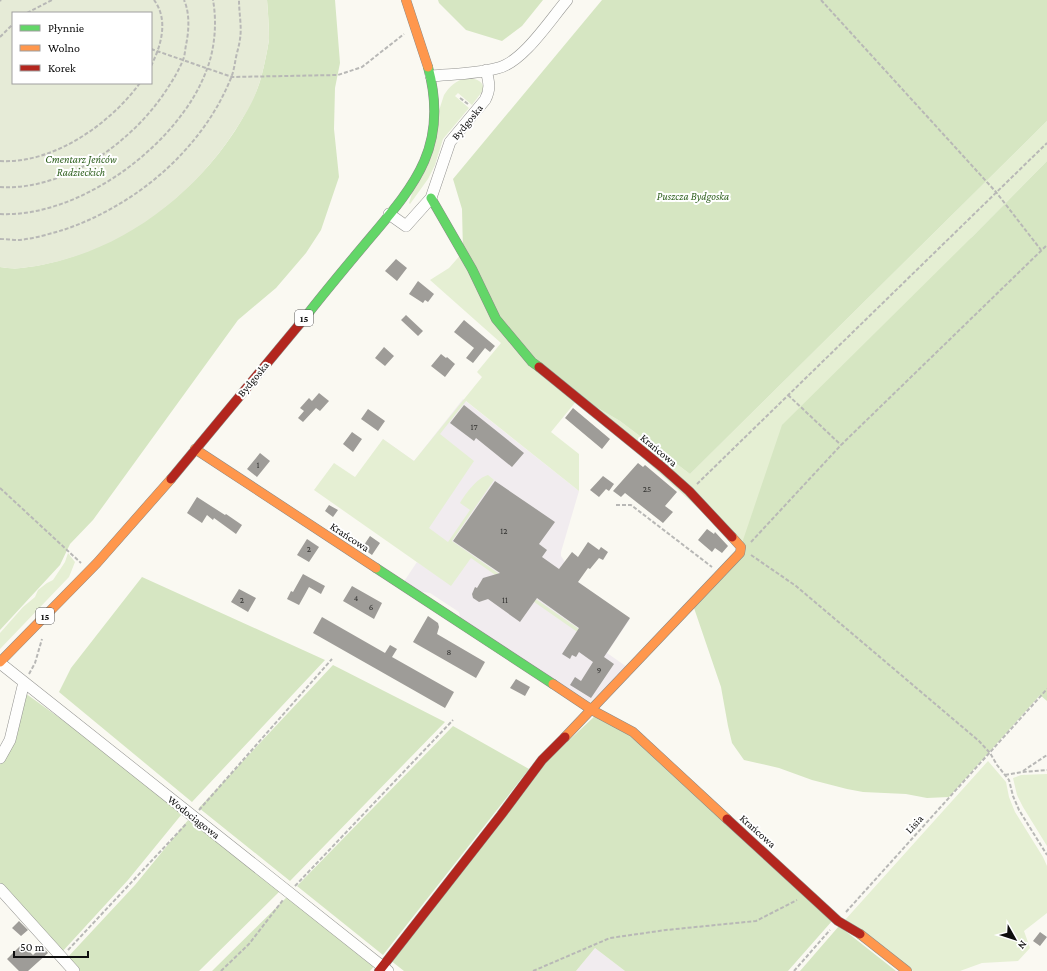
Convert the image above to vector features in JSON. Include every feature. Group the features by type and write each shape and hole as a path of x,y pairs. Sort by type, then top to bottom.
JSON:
{"street":[{"name":"15","path":"406,0 431,76"},
{"path":"431,76 499,68 512,62 526,50 567,0"},
{"name":"Bydgoska","path":"431,198 450,142 485,100 489,93 490,84 486,70"},
{"name":"Bydgoska","path":"89,570 154,498 412,185 426,161 435,125 435,98 431,76"},
{"path":"389,214 406,226 431,198"},
{"name":"Krańcowa","path":"431,198 472,269 496,319 514,342 532,362 662,467 700,500 743,548"},
{"name":"Krańcowa","path":"195,449 592,710 634,732 838,921 856,931 907,971"},
{"path":"384,970 542,760 592,710 721,574 743,548"},
{"name":"15","path":"0,662 89,570"},
{"name":"Wodociągowa","path":"0,662 289,891 384,970"},
{"path":"0,758 10,740 24,682"},
{"path":"0,889 74,971"}],"path":[{"path":"29,12 52,0"},
{"path":"152,64 158,51 162,32 162,14 154,0"},
{"path":"0,188 15,188 36,184 87,164 106,152 141,123 153,109 173,80 183,60 188,34 187,7 184,0"},
{"path":"0,214 17,214 43,210 100,187 121,173 159,141 173,126 196,92 208,69 215,36 213,0"},
{"path":"0,239 18,240 49,234 71,227 112,209 136,194 177,159 193,141 218,105 232,77 240,39 239,0"},
{"path":"821,0 996,192 1041,250"},
{"path":"0,37 12,25"},
{"path":"152,49 232,77 338,75 362,67 414,26"},
{"path":"0,161 13,162 30,159 74,142 122,105 139,84"},
{"path":"689,491 1047,143"},
{"path":"1047,244 841,445 743,548 796,586 979,741 990,753 997,765 1010,781 1013,796 1019,810 1047,855"},
{"path":"788,395 841,445"},
{"path":"0,488 89,570"},
{"path":"616,505 631,505 721,574"},
{"path":"24,682 35,663 42,638"},
{"name":"Lisia","path":"794,971 1047,688"},
{"path":"221,971 249,944 289,891 453,720"},
{"path":"1022,772 1047,755"},
{"path":"1005,775 1047,770"},
{"path":"533,971 610,938 666,930 756,921 809,894"}],"shaded area":[{"path":"463,399 579,491 561,552 561,556 565,562 560,569 630,619 607,653 627,667 590,702 461,621 459,612 430,593 417,591 403,583 417,562 451,585 357,479 383,439 414,461"},
{"path":"595,948 625,971 576,971"}],"green space":[{"name":"Cmentarz Jeńców Radzieckich","path":"0,0 267,0 269,39 260,83 256,93 248,110 234,132 215,158 193,182 169,204 142,224 114,240 84,253 53,263 10,268 0,267"},
{"path":"267,0 335,0 340,63 335,88 334,129 339,177 321,230 306,253 276,288 238,320 93,520 70,544 60,565 0,630 0,267 18,268 56,262 90,250 123,234 154,214 183,191 209,165 231,136 249,106 260,83 269,39"},
{"path":"438,0 543,0 522,26 502,41 466,30 439,3"},
{"name":"Puszcza Bydgoska","path":"602,0 1047,0 1047,121 690,474 620,421 567,390 514,342 463,252 462,209 453,179"},
{"path":"467,78 480,81 484,89 472,105 458,93 455,96 469,108 443,139 435,165 428,179 410,204 409,203 444,95 454,84"},
{"path":"1047,121 1047,161 972,237 741,547 578,399 551,432 579,454 579,491 466,401 440,434 474,461 429,528 448,542 470,510 460,503 480,479 488,475 494,480 452,541 608,649 606,652 471,558 451,586 314,490 334,463 355,477 383,439 414,461 482,377 477,372 501,343 430,280 449,268 463,252 567,390 620,421 690,474"},
{"path":"1047,161 1047,701 1040,695 949,797 927,798 906,794 863,792 812,780 779,768 744,760 732,743 721,687 694,608 741,546 782,425"},
{"path":"68,553 75,562 69,577 0,649 0,633 23,607 35,597 38,590 53,580 65,562"},
{"path":"142,577 325,660 192,802 59,692 71,668"},
{"path":"333,665 445,722 290,881 199,808"},
{"path":"25,693 186,809 128,880 62,952 0,883 0,764 17,736 21,694"},
{"path":"597,714 631,736 832,921 788,971 625,971 595,948 576,971 404,971 390,960 545,763"},
{"path":"453,726 529,769 383,955 297,886"},
{"path":"988,761 1006,782 1009,797 1015,812 1047,866 1047,913 1024,931 1030,948 1018,961 982,963 960,971 913,971 845,920"},
{"path":"1047,774 1047,846 1017,795 1013,778 1021,775"},
{"path":"193,814 284,887 199,971 78,971 67,958 135,885"},
{"path":"291,893 378,962 370,971 212,971"},
{"path":"839,926 896,971 800,971"}],"building":[{"path":"396,259 407,268 397,281 385,271"},
{"path":"418,281 434,294 428,302 425,300 423,303 409,294"},
{"path":"406,315 423,331 418,336 401,320"},
{"path":"464,320 495,346 490,352 485,348 473,363 466,358 474,348 454,332"},
{"path":"384,347 394,356 385,366 375,358"},
{"path":"441,354 455,364 445,377 431,366"},
{"path":"319,393 329,401 320,411 316,408 303,422 298,418 304,411 300,408 309,398 312,401"},
{"path":"464,405 524,453 512,467 476,438 474,441 450,423"},
{"path":"573,408 610,439 602,449 565,418"},
{"path":"368,409 385,421 378,431 361,419"},
{"path":"352,432 362,439 353,452 343,444"},
{"path":"260,453 270,461 257,477 247,469"},
{"path":"638,463 643,467 645,465 677,492 665,506 673,512 663,523 625,493 621,497 613,491"},
{"path":"603,476 614,484 609,491 606,489 599,497 590,490"},
{"path":"495,481 555,522 539,544 547,550 542,557 559,569 572,552 578,557 588,542 599,550 601,547 608,552 603,560 599,558 590,569 588,568 578,582 630,618 604,657 614,664 591,698 570,685 575,677 581,681 593,662 579,652 576,657 572,655 570,659 562,654 579,628 537,598 520,622 488,599 479,602 473,598 472,594 475,587 477,588 483,578 500,573 453,541"},
{"path":"197,497 242,525 236,534 214,518 213,520 207,515 202,523 187,513"},
{"path":"329,505 338,510 333,517 325,511"},
{"path":"707,529 714,534 715,532 728,546 722,553 715,548 712,552 698,540"},
{"path":"370,536 380,543 372,555 362,548"},
{"path":"307,539 319,547 309,562 297,555"},
{"path":"303,574 325,586 321,594 309,587 299,605 287,599 291,591 293,592"},
{"path":"352,586 382,603 374,619 343,601"},
{"path":"239,589 256,598 248,612 231,602"},
{"path":"428,616 438,623 439,627 437,634 485,662 476,678 413,642"},
{"path":"322,617 385,653 390,645 397,649 392,657 454,692 445,708 313,633"},
{"path":"516,679 530,687 525,696 510,688"},
{"path":"19,921 28,930 21,936 12,928"},
{"path":"1040,932 1047,937 1040,946 1033,941"},
{"path":"22,944 33,955 42,946 48,953 28,971 19,971 7,959"}],"traffic: fast":[{"path":"303,320 398,204 412,184 423,164 430,144 434,121 434,96 428,67"},
{"path":"431,198 472,269 496,319 532,362 539,367"},
{"path":"376,568 553,684"}],"traffic: slow":[{"path":"406,0 428,67"},
{"path":"195,449 376,568"},
{"path":"0,662 97,563 171,479"},
{"path":"565,737 740,553 741,547 732,537"},
{"path":"553,684 592,710 633,732 727,819"},
{"path":"860,934 907,971"}],"traffic: jam":[{"path":"171,479 303,320"},
{"path":"539,367 662,467 689,491 732,537"},
{"path":"379,971 542,760 565,737"},
{"path":"727,819 838,921 860,934"}]}
